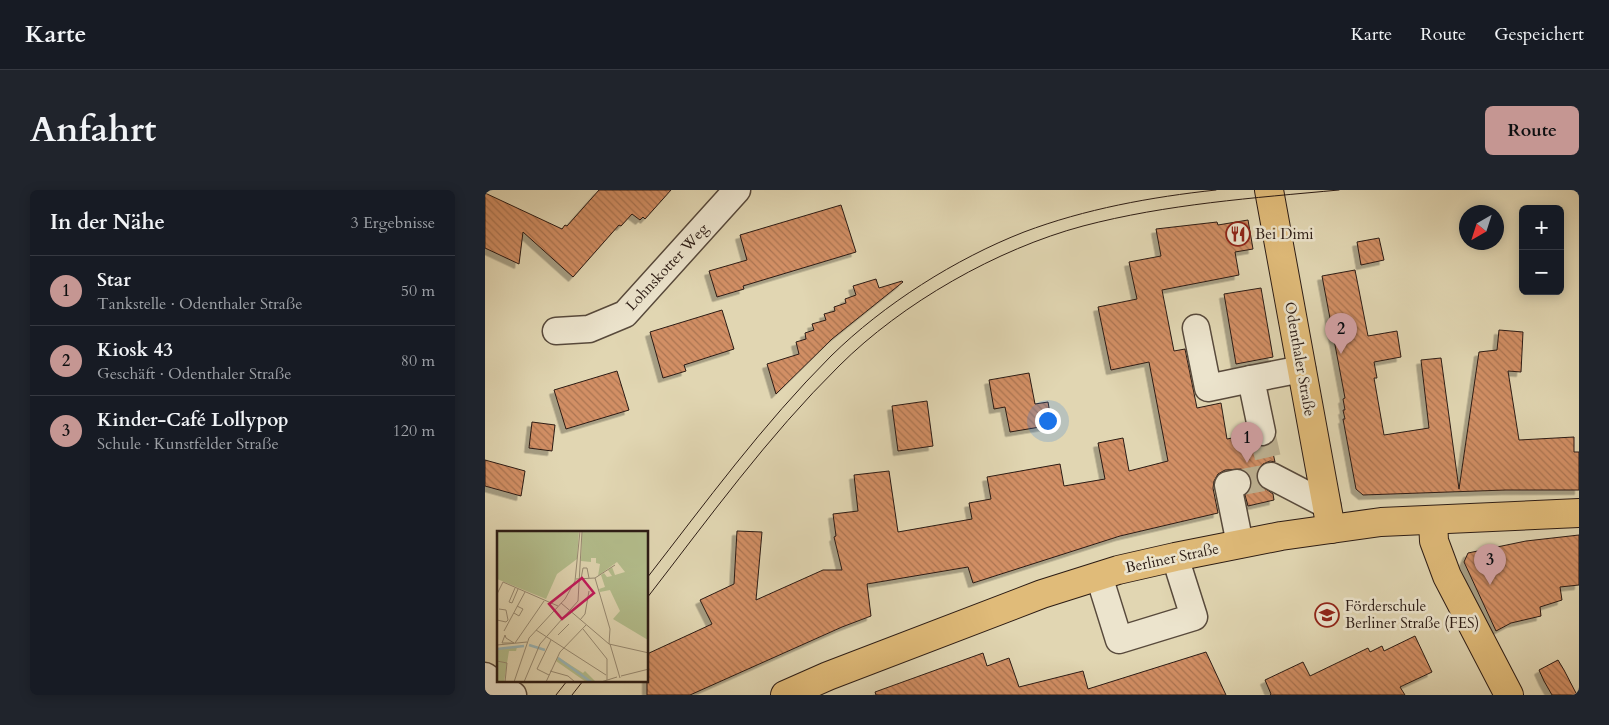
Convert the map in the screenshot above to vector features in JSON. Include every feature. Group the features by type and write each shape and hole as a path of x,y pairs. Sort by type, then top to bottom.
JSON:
{"main road":[{"name":"Odenthaler Straße","path":"1269,190 1329,517"},
{"name":"Berliner Straße","path":"785,695 828,676 1042,594 1099,576 1175,557 1239,544 1329,517 1381,522 1579,513"},
{"path":"1433,520 1434,541 1447,576 1509,695"}],"street":[{"name":"Lohnskotter Weg","path":"556,331 589,329 625,314 737,190"},
{"path":"1196,328 1208,388 1302,369"},
{"path":"1251,379 1262,432"},
{"path":"1270,472 1329,517"},
{"path":"1237,483 1228,485 1239,544"},
{"path":"1099,576 1119,640 1194,617 1175,557"},
{"path":"485,676 509,694"}],"building":[{"path":"599,190 671,190 645,219 643,217 640,220 632,214 621,226 619,225 573,277 523,232 519,264 485,248 485,193 562,229 565,225 567,226"},
{"path":"841,205 856,252 743,286 744,289 717,297 709,271 747,260 740,235"},
{"path":"1248,220 1253,249 1235,252 1239,275 1162,290 1174,351 1185,349 1197,408 1221,403 1227,439 1247,435 1251,442 1257,446 1265,447 1271,444 1275,462 1270,461 1263,464 1258,470 1256,477 1259,484 1273,494 1274,500 1248,506 1245,495 1251,488 1252,480 1248,473 1241,469 1225,470 1218,474 1214,481 1213,488 1218,513 1120,536 973,583 968,567 867,584 871,616 842,627 690,695 647,695 649,653 712,624 700,600 734,584 737,531 762,532 756,600 823,570 842,570 834,537 836,536 833,514 858,511 854,475 889,471 898,532 972,519 969,503 991,499 987,477 1060,464 1064,486 1105,479 1098,443 1123,438 1129,471 1168,461 1149,362 1111,370 1098,307 1137,299 1129,262 1161,256 1156,229 1217,222 1218,225"},
{"path":"1379,238 1384,260 1361,265 1357,242"},
{"path":"1355,270 1368,336 1397,331 1401,357 1374,362 1377,378 1374,378 1384,435 1429,428 1421,360 1441,358 1459,489 1479,352 1497,350 1499,330 1523,332 1521,372 1508,371 1519,440 1574,437 1574,452 1579,452 1579,490 1506,490 1363,495 1356,489 1343,419 1345,419 1343,399 1345,398 1322,276"},
{"path":"876,279 879,288 903,282 832,339 776,394 767,364 799,354 796,342 806,339 805,333 814,330 812,324 826,320 824,314 835,311 834,307 846,303 845,299 856,295 853,286"},
{"path":"1261,288 1273,357 1236,364 1224,294"},
{"path":"722,310 734,349 684,365 686,371 663,378 650,332"},
{"path":"617,371 629,410 566,429 554,390"},
{"path":"1029,373 1035,404 1048,402 1052,425 1010,432 1005,407 994,409 989,380"},
{"path":"927,401 933,446 898,451 892,406"},
{"path":"532,422 555,425 552,451 529,448"},
{"path":"485,460 525,471 521,496 485,486"},
{"path":"1579,535 1579,585 1560,587 1562,600 1540,607 1541,616 1511,623 1496,631 1464,562 1468,553 1526,541"},
{"path":"1415,636 1432,672 1400,687 1405,695 1270,695 1265,680 1303,662 1310,676 1368,648 1370,652 1382,646 1384,651"},
{"path":"1206,652 1226,695 876,695 875,692 983,653 987,666 1009,658 1019,687 1083,671 1088,689"},
{"path":"1558,660 1577,695 1552,695 1544,681 1539,670"}],"tunnel":[{"path":"1262,432 1269,463"},
{"path":"1237,483 1269,477"}],"tram line":[{"path":"649,575 758,436 806,382 852,337 897,301 972,255 1024,232 1094,210 1167,196 1216,190"},
{"path":"649,595 763,449 839,366 892,321 952,281 1017,249 1050,236 1115,218 1178,207 1339,190"},
{"path":"556,695 566,682"},
{"path":"572,695 582,682"}],"place":[{"name":"Bei Dimi","path":"1238,234"},
{"name":"Kiosk 43","path":"1341,354"},
{"name":"Star","path":"1247,463"},
{"name":"Kinder-Café Lollypop","path":"1490,585"},
{"name":"Förderschule Berliner Straße (FES)","path":"1327,615"}]}
